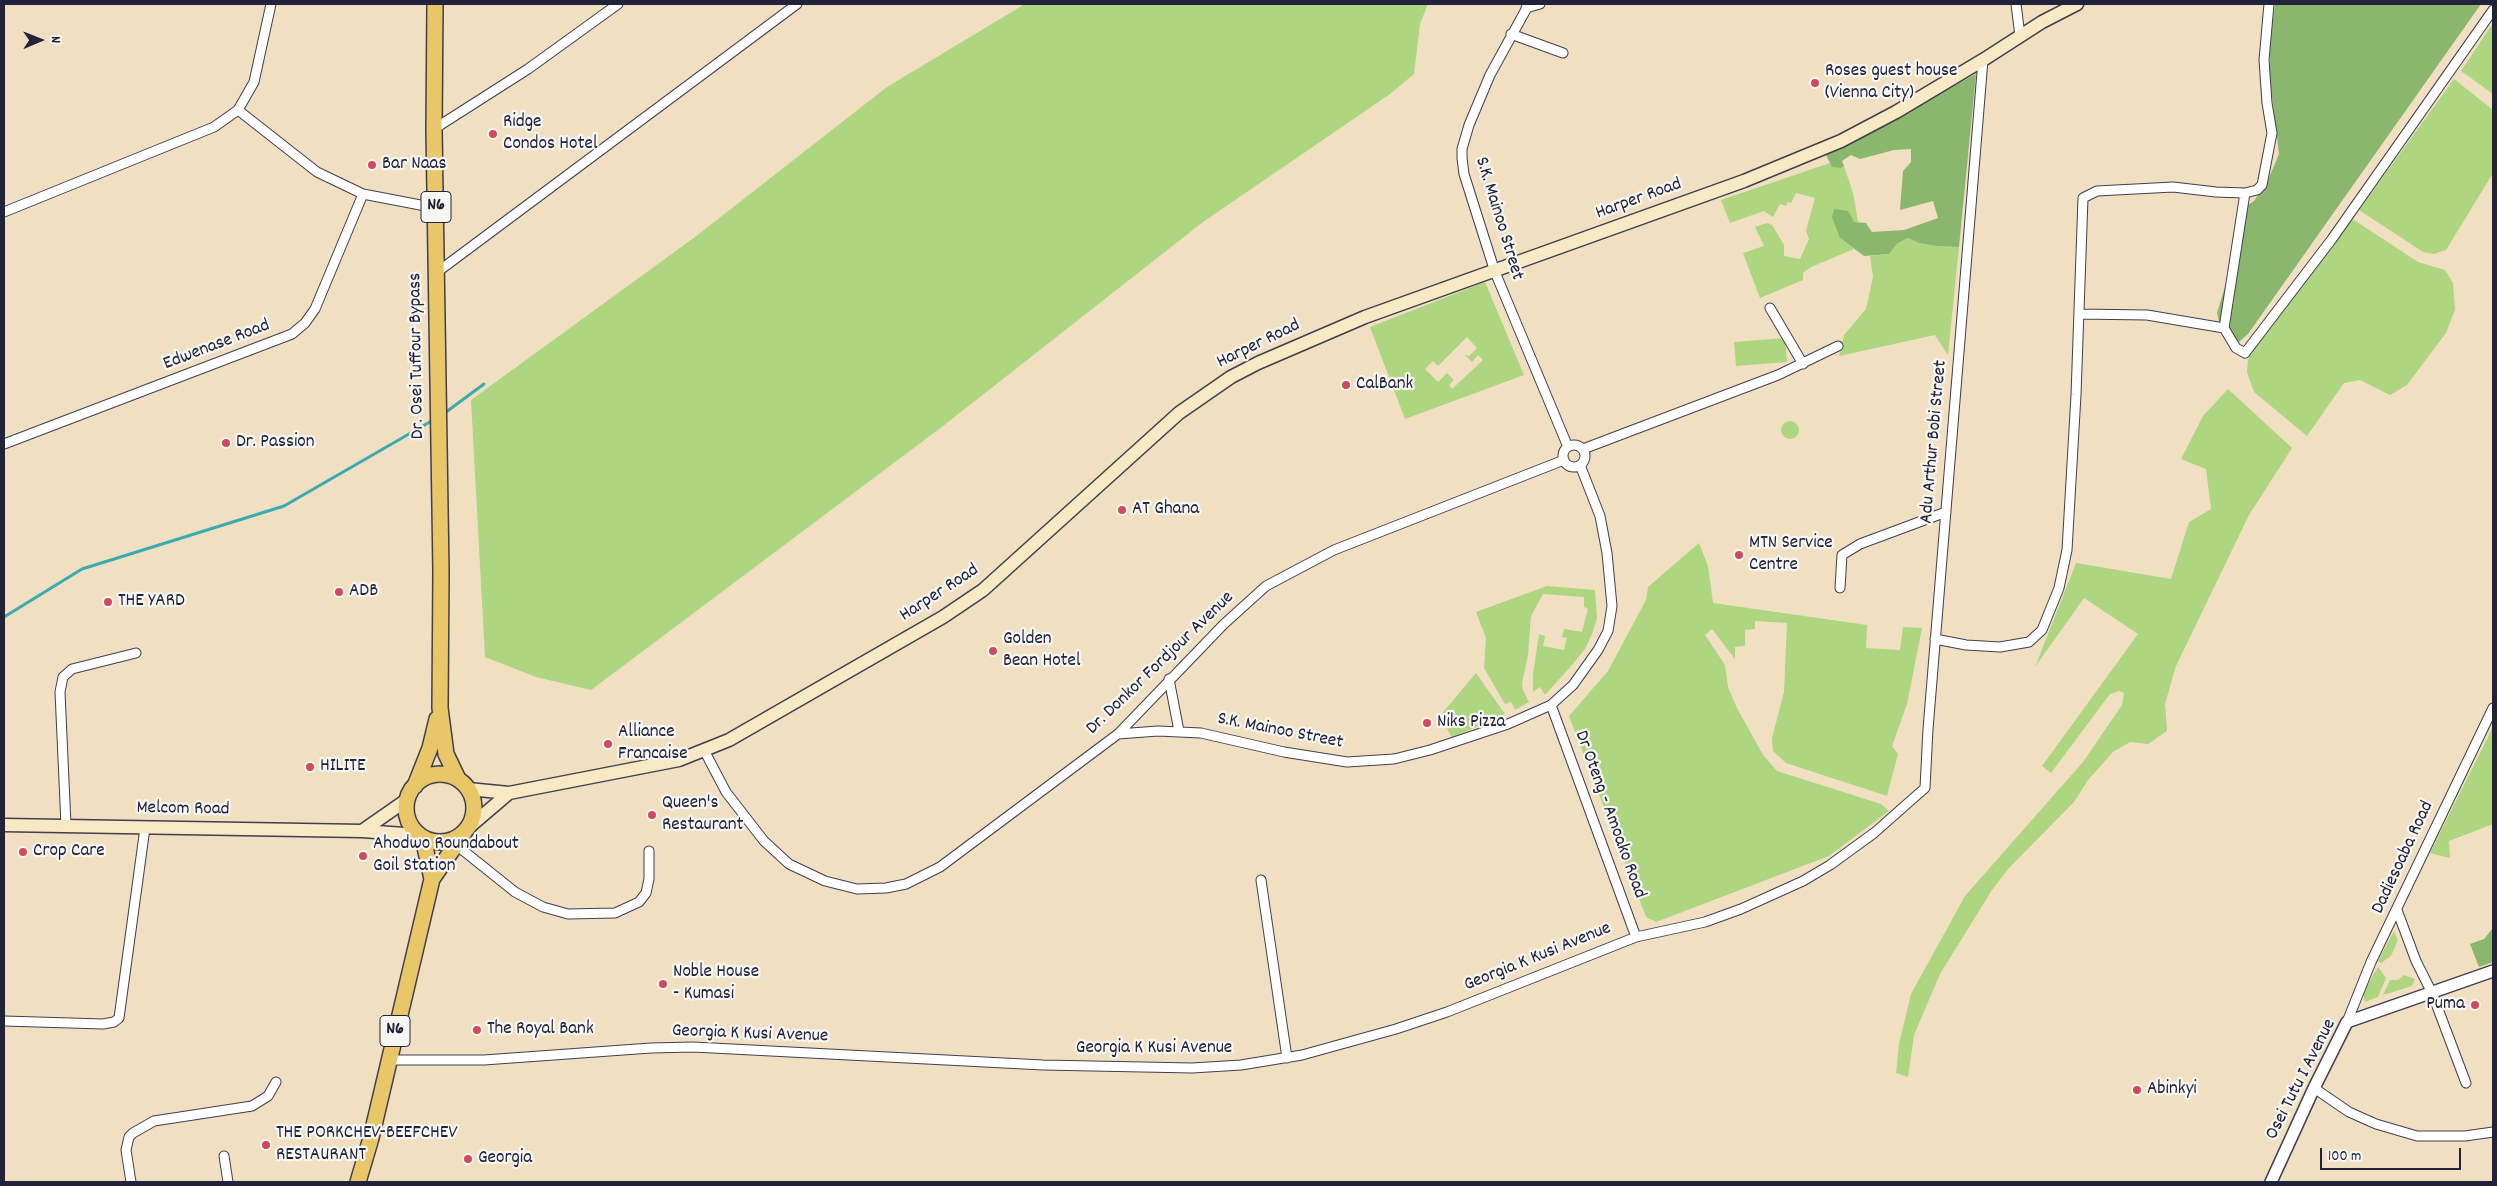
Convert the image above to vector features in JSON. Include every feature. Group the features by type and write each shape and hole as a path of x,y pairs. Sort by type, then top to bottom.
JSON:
{"highway":[{"name":"Dr. Osei Tuffour Bypass","path":"435,4 434,129 439,410 440,708 446,754 463,784"},
{"name":"Dr. Osei Tuffour Bypass","path":"411,792 430,748 440,708"},
{"path":"411,792 421,780 435,775 443,774 463,784"},
{"name":"N6","path":"358,1182 432,879 462,835 474,808 463,784"},
{"name":"N6","path":"411,792 408,819 421,836 432,879"},
{"path":"421,836 440,842 462,835"}],"main road":[{"name":"Harper Road","path":"463,784 510,794 671,762 705,752 747,731 935,622 983,590 1179,413 1231,377 1258,363 1365,317 1744,182 1841,141 2077,4"},
{"path":"362,831 411,792"},
{"name":"Harper Road","path":"462,835 510,794"},
{"name":"Melcom Road","path":"4,824 362,831 421,836"}],"street":[{"path":"4,212 214,127 238,110 254,82 271,4"},
{"path":"434,129 528,68 618,4"},
{"path":"436,273 797,4"},
{"path":"1527,6 1540,4"},
{"path":"2016,4 2020,36"},
{"path":"1935,639 1966,645 2000,647 2029,642 2042,630 2059,588 2066,550 2079,314 2083,198 2088,193 2097,191 2173,187 2246,192 2257,190 2262,184 2272,133 2267,103 2264,60 2269,4"},
{"name":"S.K. Mainoo Street","path":"1527,6 1490,75 1462,149 1464,174 1495,272 1568,447"},
{"path":"2246,192 2224,328 2236,348 2245,353 2332,239 2493,10"},
{"path":"1511,34 1563,53"},
{"name":"Adu Arthur Bobi Street","path":"1897,814 1926,788 1935,639 1983,60"},
{"path":"238,110 317,172 363,194 436,208"},
{"name":"Edwenase Road","path":"4,444 292,334 305,323 315,308 363,194"},
{"path":"1770,308 1803,364"},
{"path":"2079,314 2147,315 2224,328"},
{"path":"1583,449 1585,457 1580,465 1569,466 1564,460 1564,451 1568,447 1575,445 1583,449 1803,364 1838,346"},
{"name":"Dr. Donkor Fordjour Avenue","path":"705,752 726,792 764,841 789,864 825,881 857,889 886,888 923,877 1118,734 1169,679 1224,624 1266,586 1334,550 1564,460"},
{"name":"S.K. Mainoo Street","path":"1118,734 1179,731 1222,737 1284,752 1356,762 1394,759 1430,750 1508,724 1551,705 1573,685 1598,650 1608,631 1612,606 1607,553 1600,516 1580,465"},
{"path":"1840,588 1842,555 1860,544 1946,512"},
{"path":"66,825 60,692 63,677 72,669 136,653"},
{"path":"1169,679 1179,731"},
{"name":"Dr Oteng - Amoako Road","path":"1551,705 1636,937"},
{"name":"Dadiesoaba Road","path":"2347,1022 2371,962 2493,708"},
{"name":"Georgia K Kusi Avenue","path":"388,1060 484,1060 651,1048 693,1047 1033,1064 1192,1068 1240,1065 1287,1058 1396,1030 1447,1012 1636,937 1705,922 1782,891 1830,865 1897,814"},
{"path":"4,1021 104,1024 114,1022 119,1018 145,828"},
{"path":"462,835 515,892 543,907 568,914 615,913 639,902 646,893 649,880 649,851"},
{"path":"1261,880 1287,1058"},
{"path":"2397,910 2416,961 2432,993 2466,1083"},
{"name":"Osei Tutu I Avenue","path":"2271,1182 2347,1022 2493,971"},
{"path":"131,1182 126,1150 129,1137 133,1133 154,1121 252,1106 268,1096 276,1082"},
{"path":"2314,1088 2348,1112 2376,1124 2417,1136 2464,1136 2493,1132"},
{"path":"224,1156 228,1182"}],"green space":[{"path":"1025,4 1428,4 1420,24 1414,74 1390,94 1203,222 943,426 591,690 536,677 485,657 471,400 695,237 887,87"},
{"path":"2275,4 2481,4 2248,334 2239,342 2228,341 2221,330 2217,313 2233,260 2242,209 2254,201 2268,180 2279,154 2270,79 2270,40"},
{"path":"2493,23 2493,94 2461,71"},
{"path":"1976,74 1959,247 1919,243 1908,238 1897,244 1889,254 1864,256 1840,238 1832,217 1834,209 1848,211 1854,222 1866,223 1872,232 1904,230 1938,218 1933,201 1900,210 1903,171 1911,162 1911,149 1894,150 1860,159 1851,155 1842,161 1844,166 1841,168 1832,167 1826,155"},
{"path":"2454,79 2493,110 2493,173 2446,250 2434,254 2423,252 2359,210"},
{"path":"1830,163 1833,167 1841,168 1844,166 1853,193 1858,222 1854,222 1840,238 1854,249 1811,267 1803,273 1803,280 1760,298 1743,253 1764,246 1755,227 1767,223 1772,225 1784,245 1784,256 1800,259 1809,239 1806,231 1815,198 1796,193 1791,203 1788,202 1786,206 1780,204 1773,217 1764,211 1730,223 1721,200"},
{"path":"2351,218 2418,262 2445,270 2453,283 2455,310 2446,333 2407,385 2390,395 2360,380 2344,383 2307,436 2254,392 2247,372 2248,360 2251,349"},
{"path":"1909,238 1919,243 1959,247 1948,355 1935,335 1839,356 1844,335 1866,309 1873,277 1870,256 1889,254 1897,244"},
{"path":"1485,282 1524,375 1405,419 1370,327","holes":["1467,337 1477,348 1469,356 1465,355 1472,362 1478,355 1483,360 1452,389 1449,385 1454,380 1447,373 1438,382 1425,369 1433,361 1438,366"]},
{"path":"1785,338 1787,362 1736,366 1734,342"},
{"path":"2228,389 2292,448 2249,515 2176,666 2165,704 2167,731 2148,744 2130,742 2113,752 2088,780 2074,802 2009,868 1992,890 1940,974 1914,1035 1908,1077 1896,1073 1899,1044 1911,994 1965,896 2083,762 2122,705 2124,693 2119,691 2110,694 2051,773 2042,766 2138,634 2084,598 2035,667 2076,563 2171,579 2189,522 2211,509 2206,469 2181,459 2203,416"},
{"path":"1790,421 1796,424 1799,430 1796,436 1790,439 1784,436 1781,430 1784,424"},
{"path":"1699,543 1708,566 1713,603 1867,625 1866,648 1900,650 1903,627 1922,628 1907,704 1892,746 1898,754 1887,796 1786,763 1773,751 1772,738 1784,692 1787,623 1755,621 1755,629 1745,630 1745,646 1735,647 1735,659 1712,629 1705,635 1725,665 1728,687 1737,708 1763,755 1777,771 1881,804 1889,811 1829,856 1656,922 1646,917 1569,716 1608,671 1646,600 1648,587"},
{"path":"1547,586 1595,590 1597,618 1585,649 1572,665 1545,695 1540,687 1533,692 1533,674 1539,634 1545,636 1543,646 1564,650 1567,638 1562,637 1564,629 1582,632 1588,609 1584,607 1584,597 1543,594 1531,616 1528,655 1522,683 1529,702 1515,710 1511,702 1505,704 1484,668 1486,638 1476,612"},
{"path":"1476,673 1505,714 1452,738 1440,716"},
{"path":"2493,727 2493,824 2449,841 2450,858 2430,853"},
{"path":"2493,928 2493,962 2479,967 2470,944 2484,939"},
{"path":"2394,931 2398,940 2391,956 2381,963 2378,961"},
{"path":"2378,967 2386,978 2378,997 2365,1002 2363,992"},
{"path":"2404,975 2415,979 2412,986 2383,995 2390,980 2398,980"}],"waterway":[{"path":"442,415 484,384"},
{"path":"4,617 82,569 284,506 435,419"}],"place":[{"name":"Roses guest house (Vienna City)","path":"1815,83"},
{"name":"Ridge Condos Hotel","path":"493,134"},
{"name":"Bar Naas","path":"372,165"},
{"name":"CalBank","path":"1346,385"},
{"name":"Dr. Passion","path":"226,443"},
{"name":"AT Ghana","path":"1122,510"},
{"name":"MTN Service Centre","path":"1739,555"},
{"name":"ADB","path":"339,592"},
{"name":"THE YARD","path":"108,602"},
{"name":"Golden Bean Hotel","path":"993,651"},
{"name":"Niks Pizza","path":"1427,723"},
{"name":"Alliance Francaise","path":"608,744"},
{"name":"HILITE","path":"310,767"},
{"name":"Queen's Restaurant","path":"652,815"},
{"name":"Crop Care","path":"23,852"},
{"name":"Ahodwo Roundabout Goil Station","path":"363,856"},
{"name":"Noble House - Kumasi","path":"663,984"},
{"name":"Puma","path":"2475,1005"},
{"name":"The Royal Bank","path":"477,1030"},
{"name":"Abinkyi","path":"2137,1090"},
{"name":"THE PORKCHEV-BEEFCHEV RESTAURANT","path":"266,1145"},
{"name":"Georgia","path":"468,1159"}]}
